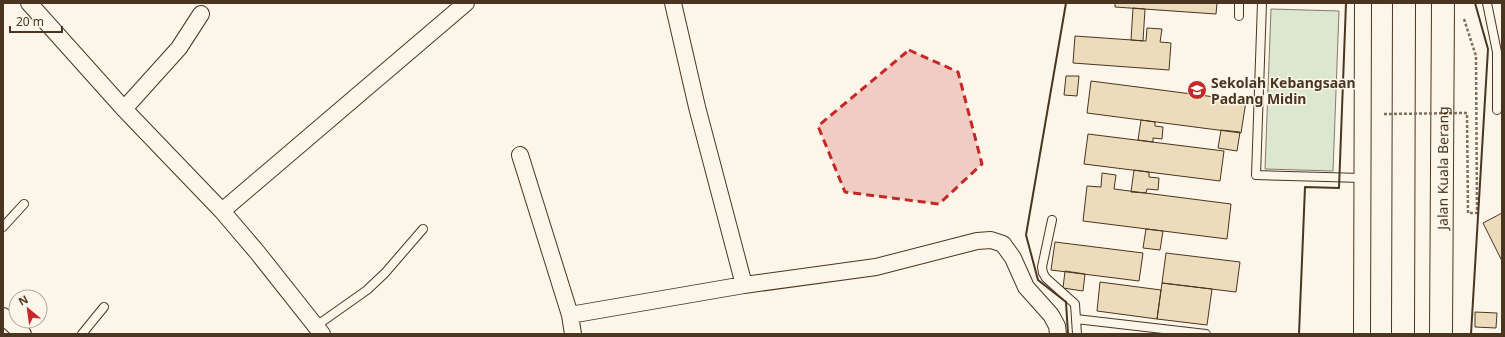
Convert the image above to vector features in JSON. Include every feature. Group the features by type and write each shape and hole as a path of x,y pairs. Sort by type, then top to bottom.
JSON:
{"highway":[{"path":"1403,334 1404,3"},
{"name":"Jalan Kuala Berang","path":"1441,334 1443,3"}],"street":[{"path":"29,3 124,109 222,211 319,330"},
{"path":"222,211 466,3"},
{"path":"673,3 697,107 744,285"},
{"path":"1362,3 1362,334"},
{"path":"124,109 179,48 201,14"},
{"path":"520,155 570,315 573,334"},
{"path":"570,315 744,285 876,267 977,240 991,240 1004,244 1013,258 1026,287 1033,297 1045,306 1051,314 1057,326 1058,334"},
{"path":"3,316 23,334"}],"lane":[{"path":"1239,3 1239,16"},
{"path":"1262,3 1256,175 1362,178"},
{"path":"1487,3 1500,52 1497,110"},
{"path":"3,227 24,204"},
{"path":"1052,220 1042,267 1043,273 1046,278 1075,304 1077,334"},
{"path":"319,330 385,273 423,229"},
{"path":"82,334 104,307"},
{"path":"1076,319 1206,334"}],"path":[{"path":"1384,114 1467,113 1468,213 1477,213 1476,56 1463,18"}],"highlighted area":[{"path":"909,50 958,72 982,164 939,204 845,192 818,126"}],"green space":[{"path":"1271,9 1339,11 1333,171 1265,169"}],"building":[{"path":"1115,3 1217,3 1216,14 1115,7"},
{"path":"1133,8 1145,9 1143,41 1131,40"},
{"path":"1147,28 1162,29 1160,42 1171,43 1169,70 1073,63 1075,36 1146,41"},
{"path":"1066,76 1079,76 1077,96 1064,95"},
{"path":"1091,81 1246,101 1241,133 1087,113"},
{"path":"1141,120 1155,122 1155,126 1163,127 1162,139 1153,138 1153,142 1138,140"},
{"path":"1221,130 1240,132 1237,151 1218,148"},
{"path":"1088,134 1224,151 1220,181 1084,164"},
{"path":"1134,170 1149,172 1149,177 1159,178 1158,190 1147,189 1146,193 1131,192"},
{"path":"1102,173 1116,175 1114,189 1231,204 1227,239 1083,221 1087,186 1101,187"},
{"path":"1502,213 1502,261 1483,223"},
{"path":"1146,229 1163,231 1160,250 1143,248"},
{"path":"1055,242 1143,253 1139,281 1051,270"},
{"path":"1166,253 1240,262 1236,292 1162,283"},
{"path":"1065,271 1085,274 1083,291 1063,288"},
{"path":"1100,282 1161,290 1157,319 1097,311"},
{"path":"1162,283 1212,289 1207,325 1157,319"},
{"path":"1475,312 1497,313 1496,328 1475,327"}],"wall":[{"path":"1066,3 1026,235 1038,280 1066,302 1068,334"},
{"path":"1299,334 1305,187 1339,188 1346,3"},
{"path":"1471,334 1488,49 1475,3"}],"place":[{"name":"Sekolah Kebangsaan Padang Midin","path":"1197,90"}]}
